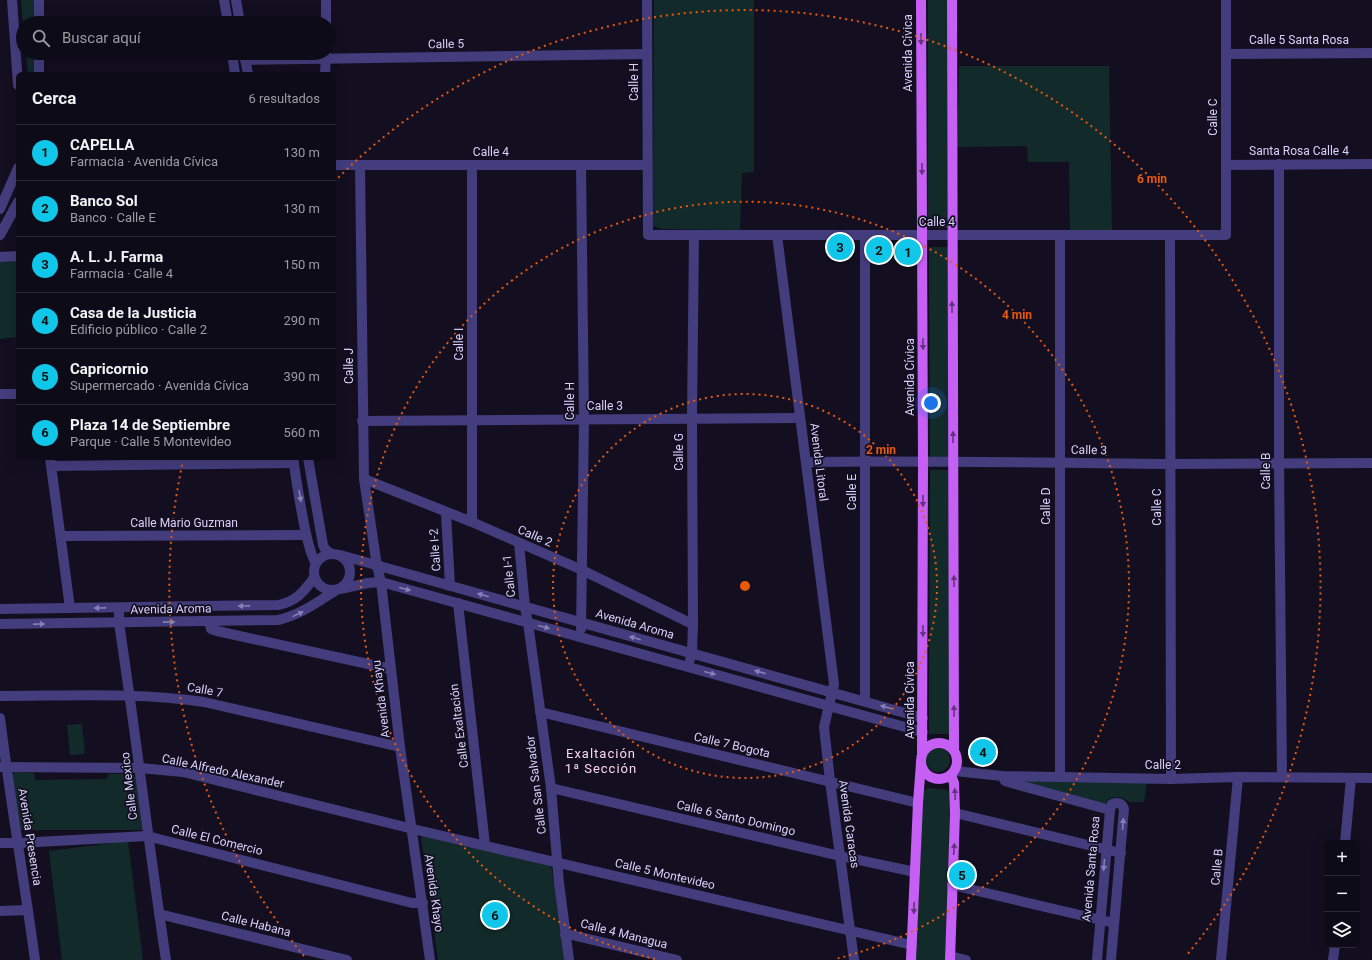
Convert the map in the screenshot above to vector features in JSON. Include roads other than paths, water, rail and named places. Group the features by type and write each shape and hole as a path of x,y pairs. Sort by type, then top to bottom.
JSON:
{"main road":[{"name":"Avenida Cívica","path":"912,960 918,803 923,732 921,0"},
{"path":"950,958 955,814 953,773 958,760 954,750 952,0"},
{"path":"953,773 941,780 930,777 922,769 922,758 931,744 938,743 950,746 954,750"}],"street":[{"path":"12,0 16,57"},
{"path":"39,0 39,16"},
{"path":"224,0 227,16"},
{"path":"236,0 239,16"},
{"path":"326,0 326,16"},
{"name":"Calle H","path":"647,0 648,235"},
{"name":"Calle C","path":"1226,0 1226,235"},
{"name":"Calle 5 Santa Rosa","path":"1226,54 1372,53"},
{"name":"Calle 5","path":"336,56 647,54"},
{"path":"16,60 17,72"},
{"path":"39,60 39,72"},
{"path":"233,60 235,72"},
{"path":"246,60 248,72"},
{"path":"326,60 326,72"},
{"name":"Calle B","path":"1279,164 1279,462 1282,777"},
{"name":"Santa Rosa Calle 4","path":"1226,165 1372,164"},
{"name":"Calle 4","path":"336,165 647,165"},
{"name":"Calle J","path":"360,165 362,421 364,479 377,566"},
{"name":"Calle I","path":"472,165 472,522"},
{"name":"Calle H","path":"580,637 584,420 581,165"},
{"path":"0,209 16,177"},
{"path":"0,235 16,206"},
{"name":"Calle 4","path":"648,235 1226,235"},
{"name":"Calle G","path":"688,667 692,653 693,624 692,419 694,235"},
{"name":"Avenida Litoral","path":"778,235 834,684 832,692"},
{"name":"Calle E","path":"865,235 865,701"},
{"name":"Calle D","path":"1060,235 1060,776"},
{"name":"Calle C","path":"1170,235 1170,779"},
{"path":"0,257 16,256"},
{"path":"0,394 16,394"},
{"name":"Calle 3","path":"362,421 800,418"},
{"path":"308,460 325,550 335,555 349,564 351,575 345,586 337,590 324,589 314,578 316,563 320,558 335,555"},
{"path":"70,608 62,536 51,462 294,461 307,538 316,563"},
{"name":"Calle 3","path":"806,462 1060,462 1170,464 1279,462 1372,463"},
{"name":"Calle 2","path":"364,479 446,513 472,522 582,570 693,624"},
{"name":"Calle I-2","path":"446,513 450,586"},
{"name":"Calle Mario Guzman","path":"62,536 322,539"},
{"name":"Calle I-1","path":"519,543 525,607"},
{"name":"Avenida Aroma","path":"335,555 923,718"},
{"name":"Avenida Khayu","path":"377,566 381,582 400,747 412,829"},
{"name":"Avenida Aroma","path":"0,610 279,605 293,601 300,596 314,578"},
{"name":"Avenida Aroma","path":"0,624 278,620 291,617 303,611 337,590 368,582 381,582 923,732"},
{"name":"Calle Exaltación","path":"458,603 485,845"},
{"name":"Calle San Salvador","path":"525,607 551,788 557,863 568,960"},
{"name":"Calle Mexico","path":"119,608 119,623 140,768 147,836 166,960"},
{"path":"209,621 211,629 217,632 391,670"},
{"name":"Avenida Caracas","path":"832,692 824,727 854,960"},
{"name":"Calle 7","path":"0,696 130,696 176,698 204,702 400,747"},
{"name":"Calle 7 Bogota","path":"540,712 918,803"},
{"name":"Avenida Presencia","path":"0,718 3,767 19,843 35,960"},
{"name":"Calle Alfredo Alexander","path":"3,767 140,768 182,772 412,829"},
{"name":"Calle 2","path":"953,773 1002,776 1170,779 1238,777 1372,778"},
{"path":"1002,776 1005,781 1008,782 1110,810"},
{"name":"Calle B","path":"1221,960 1238,777"},
{"path":"1345,840 1351,778"},
{"name":"Calle 6 Santo Domingo","path":"551,788 840,856 915,872"},
{"name":"Avenida Santa Rosa","path":"1096,960 1110,810 1112,804 1118,803 1122,804 1124,809 1111,960"},
{"path":"955,814 1120,853"},
{"name":"Calle 5 Montevideo","path":"412,829 912,945"},
{"name":"Avenida Khayo","path":"412,829 430,960"},
{"name":"Calle El Comercio","path":"0,843 147,836 412,903 423,903"},
{"path":"952,885 1114,923"},
{"path":"0,911 28,910"},
{"name":"Calle Habana","path":"159,914 347,960"},
{"name":"Calle 4 Managua","path":"565,935 572,935 677,960"},
{"path":"1333,960 1335,948"},
{"path":"950,958 966,960"}],"place":[{"name":"A. L. J. Farma","path":"840,247"},
{"name":"Banco Sol","path":"879,250"},
{"name":"CAPELLA","path":"908,252"},
{"name":"Casa de la Justicia","path":"983,752"},
{"name":"Capricornio","path":"962,875"},
{"name":"Plaza 14 de Septiembre","path":"495,915"}],"district":[{"name":"Exaltación 1ª Sección","path":"601,760"}]}
